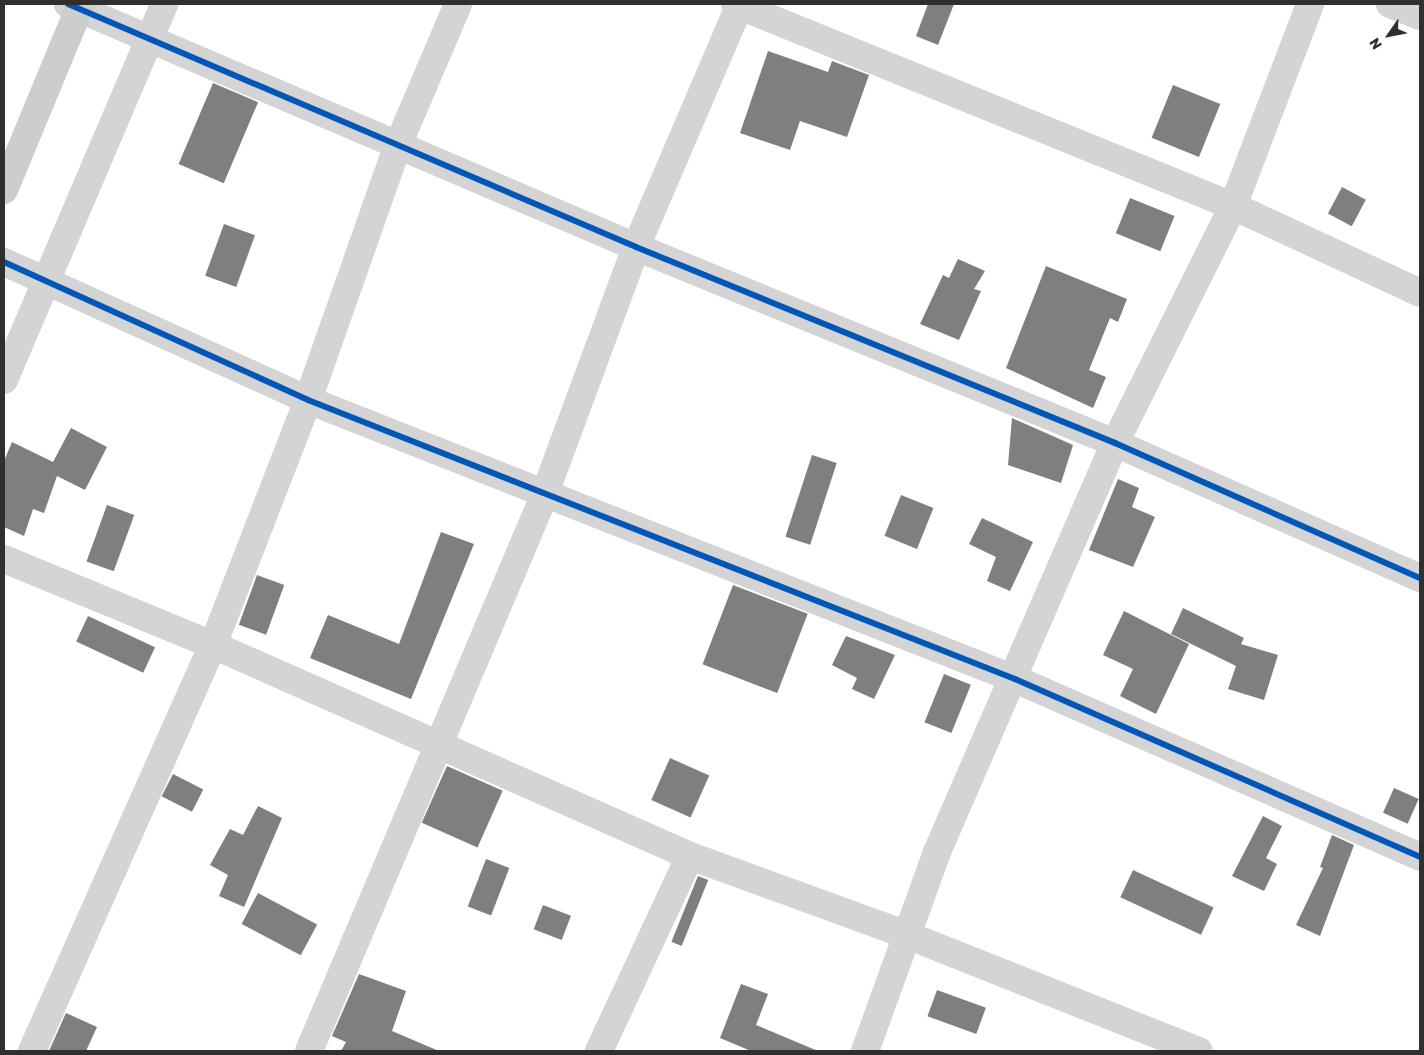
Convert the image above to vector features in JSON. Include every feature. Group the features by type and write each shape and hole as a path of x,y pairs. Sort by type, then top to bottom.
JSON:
{"main road":[{"path":"4,190 76,5"}],"street":[{"path":"4,380 164,4"},
{"path":"32,1051 213,645 308,400 398,145 458,4"},
{"path":"309,1051 544,496 636,247 738,4 1233,206 1420,293"},
{"path":"865,1051 937,852 1015,679 1115,443 1233,206 1310,4"},
{"path":"1390,4 1420,16"},
{"path":"76,5 149,39 636,247 1115,443 1420,578"},
{"path":"4,262 46,279 308,400 544,496 1015,679 1420,857"},
{"path":"4,559 213,645 690,856 908,935 1150,1041 1199,1051"},
{"path":"599,1051 690,856"}],"building":[{"path":"928,4 954,4 938,45 916,36"},
{"path":"768,51 828,72 832,61 869,75 847,137 800,121 790,150 740,133"},
{"path":"213,83 258,102 224,183 179,164"},
{"path":"1173,85 1220,104 1199,157 1152,138"},
{"path":"1342,187 1366,200 1352,226 1328,213"},
{"path":"1130,198 1175,216 1160,251 1116,233"},
{"path":"224,224 255,235 236,287 205,276"},
{"path":"958,259 985,271 974,289 981,291 959,340 920,324 943,275 949,278"},
{"path":"1046,266 1127,299 1118,322 1110,318 1089,370 1106,377 1093,408 1006,368"},
{"path":"1012,418 1073,445 1061,483 1008,465"},
{"path":"71,428 107,447 85,490 57,476 44,513 33,509 24,536 4,527 4,461 12,442 53,462"},
{"path":"812,455 837,463 810,545 785,537"},
{"path":"1118,479 1139,488 1132,507 1155,517 1133,567 1089,550"},
{"path":"901,495 933,508 917,549 885,536"},
{"path":"107,505 134,515 114,571 86,561"},
{"path":"982,518 1033,542 1010,591 987,581 996,557 969,544"},
{"path":"441,532 474,544 411,699 310,658 328,615 399,644"},
{"path":"257,575 284,585 266,635 239,625"},
{"path":"733,585 808,614 777,693 703,664"},
{"path":"1183,608 1244,638 1241,644 1278,655 1264,700 1228,689 1236,666 1171,634"},
{"path":"1124,611 1189,644 1156,714 1120,696 1133,669 1103,655"},
{"path":"88,616 155,647 143,673 76,641"},
{"path":"846,636 895,655 874,699 852,689 857,678 832,665"},
{"path":"944,674 971,685 951,733 925,722"},
{"path":"670,758 709,775 691,818 651,800"},
{"path":"447,766 503,791 478,847 422,823"},
{"path":"173,774 203,789 192,812 162,796"},
{"path":"1394,788 1419,799 1408,824 1383,813"},
{"path":"258,806 282,818 244,907 219,896 228,875 210,865 230,829 243,835"},
{"path":"1263,816 1282,826 1266,858 1277,864 1264,891 1232,876"},
{"path":"1332,835 1354,845 1320,936 1296,925 1323,868 1320,867"},
{"path":"486,859 509,868 491,916 468,907"},
{"path":"1133,870 1214,908 1201,935 1120,897"},
{"path":"698,876 708,880 682,946 671,942"},
{"path":"258,893 317,924 301,955 242,924"},
{"path":"543,905 571,916 562,940 534,929"},
{"path":"359,974 406,991 392,1031 439,1051 341,1051 346,1042 332,1036"},
{"path":"741,984 768,994 756,1025 818,1051 751,1051 720,1038"},
{"path":"937,990 986,1008 976,1034 927,1016"},
{"path":"66,1013 97,1027 86,1051 49,1051"}],"cycle path":[{"path":"68,4 636,247 1115,443 1420,578"},
{"path":"4,262 308,400 1015,679 1420,857"}]}
